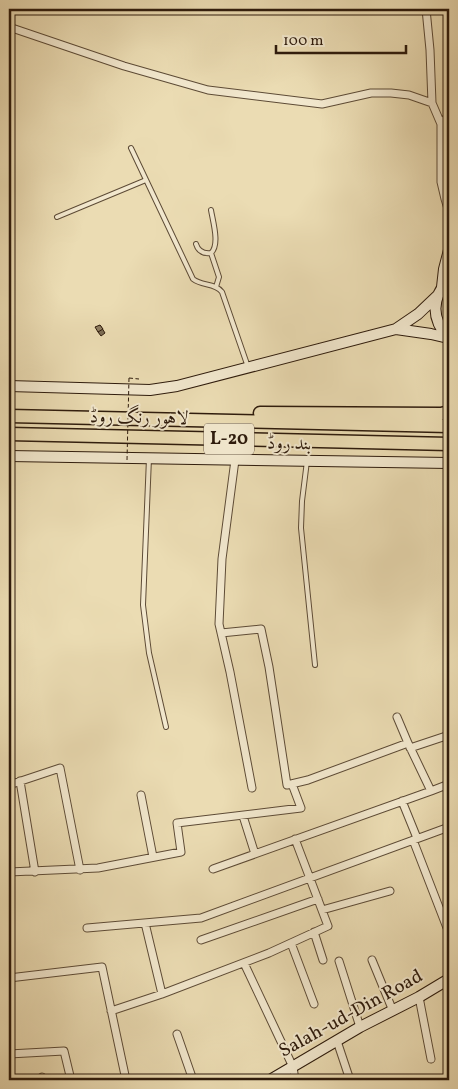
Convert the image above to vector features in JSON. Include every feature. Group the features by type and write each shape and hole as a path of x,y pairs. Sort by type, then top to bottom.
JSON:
{"highway":[{"path":"186,420 246,413 441,414 449,412"},
{"name":"لاہور رنگ روڈ","path":"9,416 449,426"},
{"name":"لاہور رنگ روڈ","path":"9,434 449,444"}],"main road":[{"path":"449,250 436,306 436,318 441,329 449,338"},
{"path":"9,386 150,390 177,386 396,329 418,314 440,291 449,278"},
{"path":"396,329 449,338"},
{"name":"بند روڈ","path":"9,456 449,464"},
{"name":"Salah-ud-Din Road","path":"270,1080 360,1027 419,997 449,979"}],"street":[{"path":"426,9 433,106 440,127 442,182 449,212"},
{"path":"9,27 124,66 208,90 322,104 371,93 392,93 408,95 433,106"},
{"path":"440,127 449,115"},
{"path":"235,460 222,559 219,624 252,788"},
{"path":"221,632 261,629 269,667 287,785 449,735"},
{"path":"397,717 431,791"},
{"path":"9,785 60,768 80,870"},
{"path":"20,781 35,872"},
{"path":"9,872 80,870 134,863 153,857 181,852 177,823 300,808 292,784"},
{"path":"213,869 449,784"},
{"path":"141,795 153,857"},
{"path":"402,801 449,933"},
{"path":"243,816 255,854"},
{"path":"87,928 201,918 449,827"},
{"path":"111,1011 244,963 328,926 295,839"},
{"path":"322,910 390,890"},
{"path":"202,940 318,899"},
{"path":"145,923 162,994"},
{"path":"314,932 323,960"},
{"path":"291,943 314,1004"},
{"path":"372,960 393,1011"},
{"path":"339,961 360,1027"},
{"path":"244,963 293,1067 295,1080"},
{"path":"9,978 102,967 126,1080"},
{"path":"419,997 431,1059"},
{"path":"177,1034 193,1080"},
{"path":"337,1041 350,1080"},
{"path":"9,1054 64,1051 71,1080"}],"lane":[{"path":"131,148 193,279 216,287 222,292 248,367"},
{"path":"57,216 146,180"},
{"path":"211,210 216,243 215,249 211,253"},
{"path":"196,244 197,249 201,252 211,253"},
{"path":"211,253 218,277 216,287"},
{"path":"149,458 144,605 150,653 166,727"},
{"path":"307,462 301,528 315,665"}],"path":[{"path":"127,460 129,378 138,379"}],"building":[{"path":"100,325 103,329 98,332 95,327"}]}
